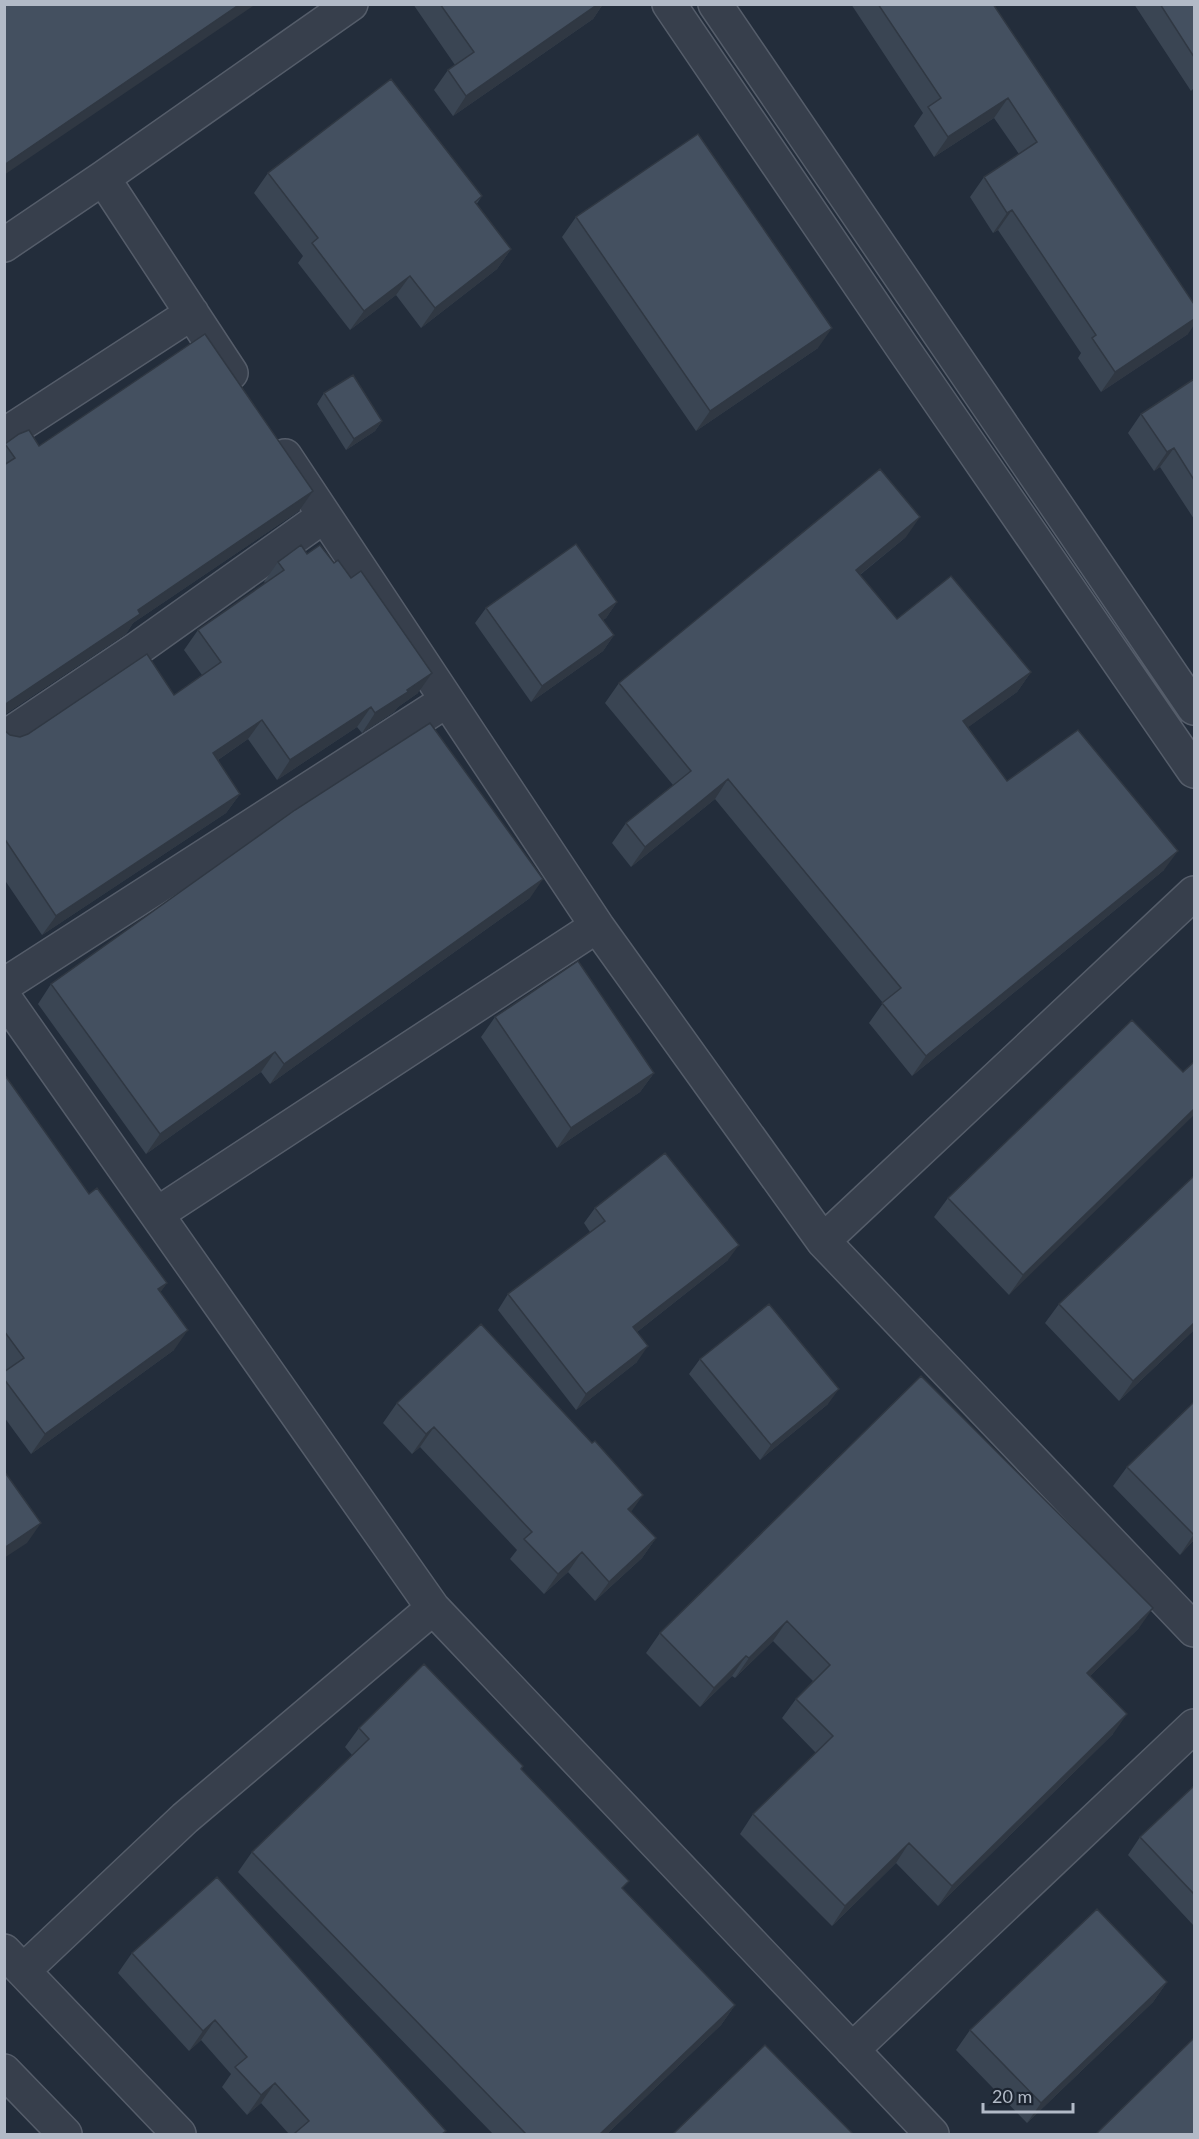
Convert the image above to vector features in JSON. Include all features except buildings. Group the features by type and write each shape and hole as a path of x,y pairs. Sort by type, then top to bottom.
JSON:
{"street":[{"path":"4,244 103,178 351,4"},
{"path":"669,4 902,348 1194,771"},
{"path":"715,4 1194,708"},
{"path":"103,178 248,400"},
{"path":"4,435 192,313"},
{"path":"267,429 597,926 822,1241 1194,1630"},
{"path":"4,738 137,649 324,516"},
{"path":"4,985 446,701"},
{"path":"822,1241 1194,893"},
{"path":"157,1214 597,926"},
{"path":"4,997 433,1608 932,2134"},
{"path":"179,2134 14,1961 433,1608"},
{"path":"852,2050 1194,1726"},
{"path":"4,2071 65,2134"}]}
